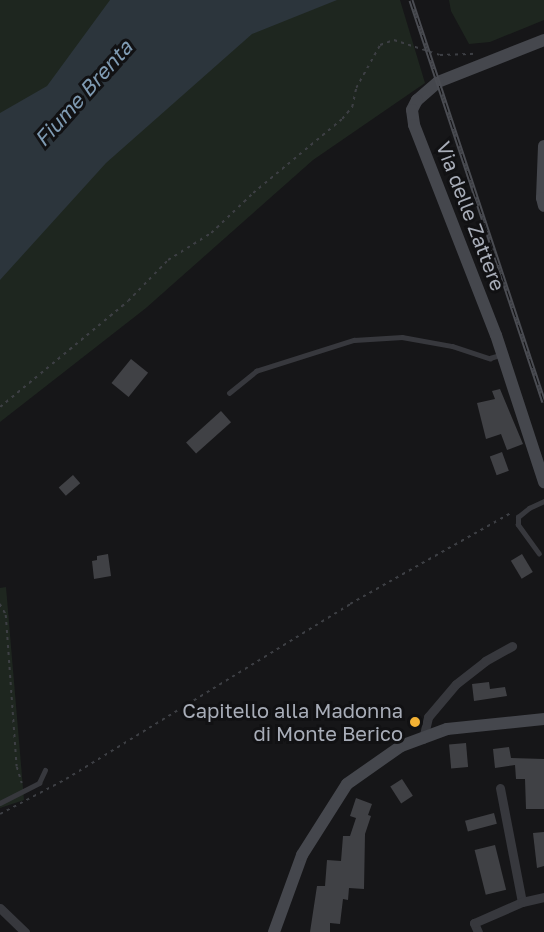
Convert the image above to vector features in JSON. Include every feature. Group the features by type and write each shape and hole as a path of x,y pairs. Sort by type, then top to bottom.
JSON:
{"street":[{"name":"Via delle Zattere","path":"544,40 429,88 412,110 414,125 502,354 544,482"},
{"path":"544,146 542,198 544,206"},
{"path":"423,739 428,717 456,684 485,661 512,646"},
{"path":"274,932 302,855 346,784 384,756 447,729 544,719"},
{"path":"500,788 522,902"},
{"path":"478,932 474,923 522,902 544,897"},
{"path":"0,908 25,932"}],"lane":[{"path":"229,393 256,371 354,340 402,337 452,346 490,358 502,354"},
{"path":"539,554 518,525 518,517 529,508 544,501"},
{"path":"0,803 39,783 45,770"}],"path":[{"path":"0,407 128,301 168,260 211,233 253,193 342,119 352,107 356,88 380,45 394,40 440,55 476,54 487,63"},
{"path":"0,814 136,738 350,604 516,509 529,508"},
{"path":"0,604 6,615 17,767 28,800"}],"shaded area":[{"path":"0,0 400,0 425,83 313,160 146,308 0,422"},
{"path":"449,0 544,0 544,20 490,42 469,44 451,11"},
{"path":"6,587 24,800 0,808 0,588"}],"water":[{"name":"Fiume Brenta","path":"110,0 337,0 252,34 106,163 0,280 0,113 47,86"}],"building":[{"path":"131,359 148,373 129,397 111,383"},
{"path":"500,389 523,444 507,450 501,434 486,439 477,403 495,399 492,391"},
{"path":"221,411 231,422 196,454 186,442"},
{"path":"502,452 509,471 497,475 490,456"},
{"path":"73,475 80,483 66,496 59,487"},
{"path":"108,554 111,576 94,579 92,561 97,560 97,556"},
{"path":"522,554 533,572 522,579 511,561"},
{"path":"489,682 490,689 505,687 507,696 474,701 472,684"},
{"path":"466,743 468,767 451,768 449,744"},
{"path":"509,747 511,758 544,759 544,809 526,809 525,779 516,779 515,765 495,768 493,749"},
{"path":"402,779 413,796 401,803 390,787"},
{"path":"356,798 372,804 365,834 364,889 349,888 348,900 343,899 340,924 330,923 330,932 310,932 317,886 325,886 327,860 341,861 343,836 350,836 356,818 350,816"},
{"path":"494,813 497,824 468,831 465,821"},
{"path":"544,832 544,866 537,868 533,833"},
{"path":"495,845 506,890 486,895 475,850"}],"railway":[{"path":"411,0 544,402"}],"place":[{"name":"Capitello alla Madonna di Monte Berico","path":"415,722"}]}
